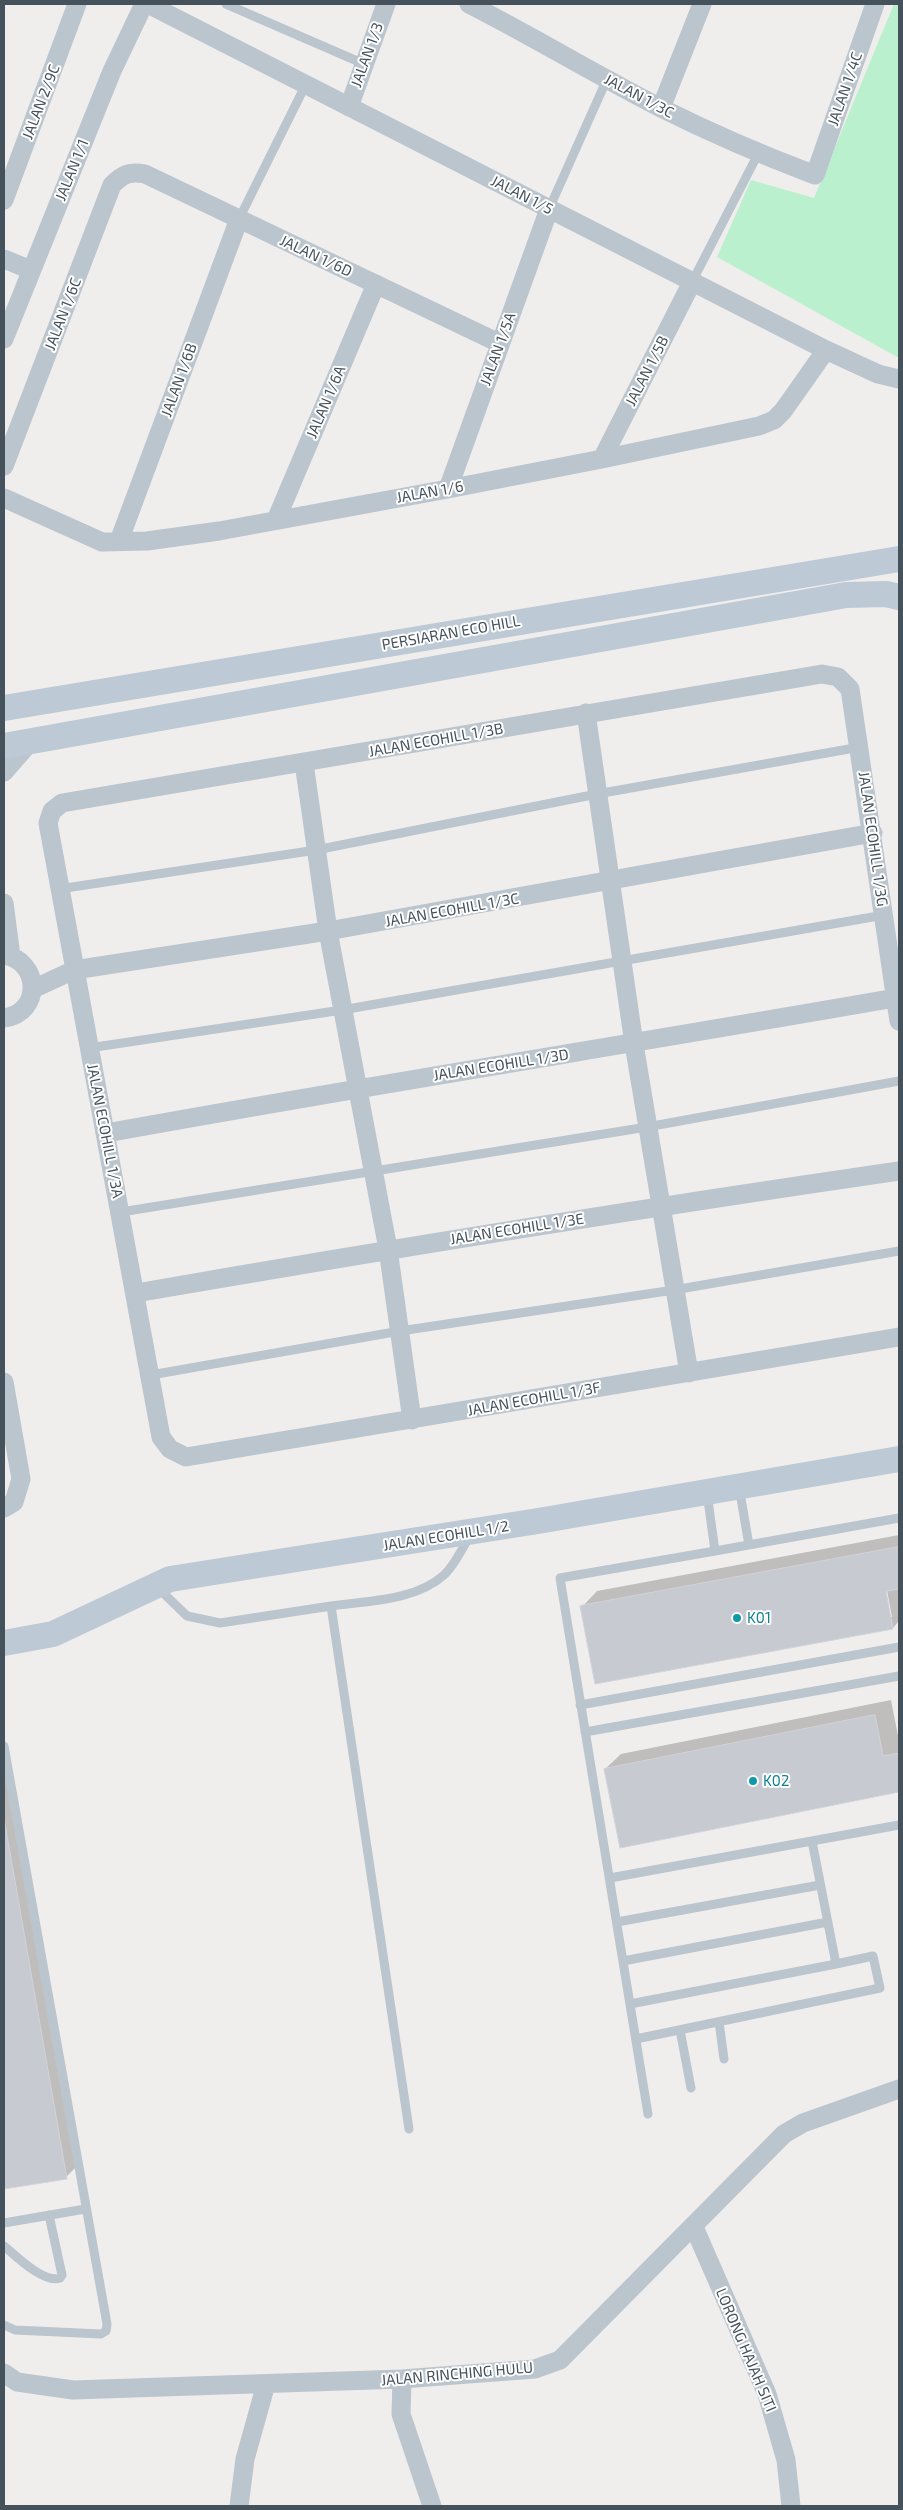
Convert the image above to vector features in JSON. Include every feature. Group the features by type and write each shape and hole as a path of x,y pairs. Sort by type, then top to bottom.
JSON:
{"street":[{"name":"JALAN 2/9C","path":"4,200 77,4"},
{"name":"JALAN 1/5","path":"146,4 826,350 878,374 899,379"},
{"name":"JALAN 1/1","path":"4,339 112,70 146,4"},
{"name":"JALAN 1/3","path":"349,107 386,4"},
{"name":"JALAN 1/3C","path":"469,4 537,38 606,79 661,108 758,154 815,175"},
{"path":"661,108 702,4"},
{"name":"JALAN 1/4C","path":"815,175 875,4"},
{"name":"JALAN 1/6D","path":"133,172 145,174 500,343"},
{"name":"JALAN 1/6C","path":"4,466 112,185 122,176 133,172"},
{"name":"JALAN 1/5A","path":"448,489 549,209"},
{"name":"JALAN 1/6B","path":"119,541 239,219"},
{"path":"4,260 32,270"},
{"name":"JALAN 1/5B","path":"602,460 692,282"},
{"name":"JALAN 1/6A","path":"276,520 376,284"},
{"name":"JALAN 1/6","path":"4,498 102,542 156,540 276,520 602,460 759,426 774,420 826,350"},
{"name":"PERSIARAN ECO HILL","path":"4,708 899,559"},
{"path":"4,746 846,595 886,594 899,597"},
{"name":"JALAN ECOHILL 1/3B","path":"52,811 62,803 822,674"},
{"name":"JALAN ECOHILL 1/3G","path":"822,674 838,677 850,689 899,1021"},
{"path":"586,713 634,1044 689,1373"},
{"path":"4,772 30,742"},
{"path":"304,763 328,932 356,1088 388,1249 412,1420"},
{"name":"JALAN ECOHILL 1/3A","path":"52,811 48,823 59,890 162,1437 170,1449"},
{"name":"JALAN ECOHILL 1/3C","path":"33,989 74,970 328,932 872,833"},
{"path":"4,903 7,955 20,961 27,968 33,989 26,1006 19,1013 4,1018"},
{"name":"JALAN ECOHILL 1/3D","path":"106,1133 356,1088 634,1044 896,998"},
{"name":"JALAN ECOHILL 1/3E","path":"136,1293 388,1249 660,1206 899,1172"},
{"name":"JALAN ECOHILL 1/3F","path":"170,1449 186,1456 412,1420 899,1337"},
{"path":"4,1382 8,1427 21,1479 9,1505"},
{"name":"JALAN ECOHILL 1/2","path":"4,1643 54,1634 170,1579 473,1532 899,1460"},
{"name":"JALAN RINCHING HULU","path":"4,2373 17,2382 73,2390 402,2380 534,2369 560,2360 694,2227 784,2134 803,2123 899,2089"},
{"name":"LORONG HAJAH SITI","path":"694,2227 767,2394 786,2460 791,2506"},
{"path":"402,2380 401,2414 432,2506"},
{"path":"239,2506 245,2459 266,2384"}],"lane":[{"path":"226,4 364,64"},
{"path":"549,209 606,79"},
{"path":"239,219 306,84"},
{"path":"692,282 758,154"},
{"path":"59,890 316,850 597,794 860,747"},
{"path":"89,1048 342,1010 884,915"},
{"path":"121,1212 647,1127 899,1081"},
{"path":"151,1375 400,1331 674,1290 899,1251"},
{"path":"739,1487 749,1545"},
{"path":"706,1493 716,1551"},
{"path":"648,2114 560,1578 899,1518"},
{"path":"155,1586 187,1616 220,1623 397,1596 426,1587 445,1574 473,1532"},
{"path":"331,1606 409,2130"},
{"path":"580,1705 899,1647"},
{"path":"585,1732 899,1676"},
{"path":"4,1746 106,2331 101,2334 15,2330 4,2325"},
{"path":"610,1878 899,1825"},
{"path":"812,1840 836,1964"},
{"path":"617,1922 820,1885"},
{"path":"623,1961 828,1922"},
{"path":"630,2004 873,1956 880,1988 636,2039"},
{"path":"719,2022 724,2059"},
{"path":"680,2030 691,2088"},
{"path":"4,2223 85,2209"},
{"path":"4,2246 42,2276 51,2279 60,2278 62,2274 50,2215"}],"green space":[{"path":"894,4 899,4 899,358 717,257 751,180 814,198"}],"building":[{"name":"K01","path":"899,1547 899,1589 886,1591 893,1629 595,1684 580,1606"},
{"name":"K02","path":"875,1715 883,1756 899,1753 899,1792 620,1848 604,1769"},
{"path":"4,1818 67,2179 4,2189"}],"place":[{"name":"K01","path":"737,1618"},
{"name":"K02","path":"753,1781"}]}
